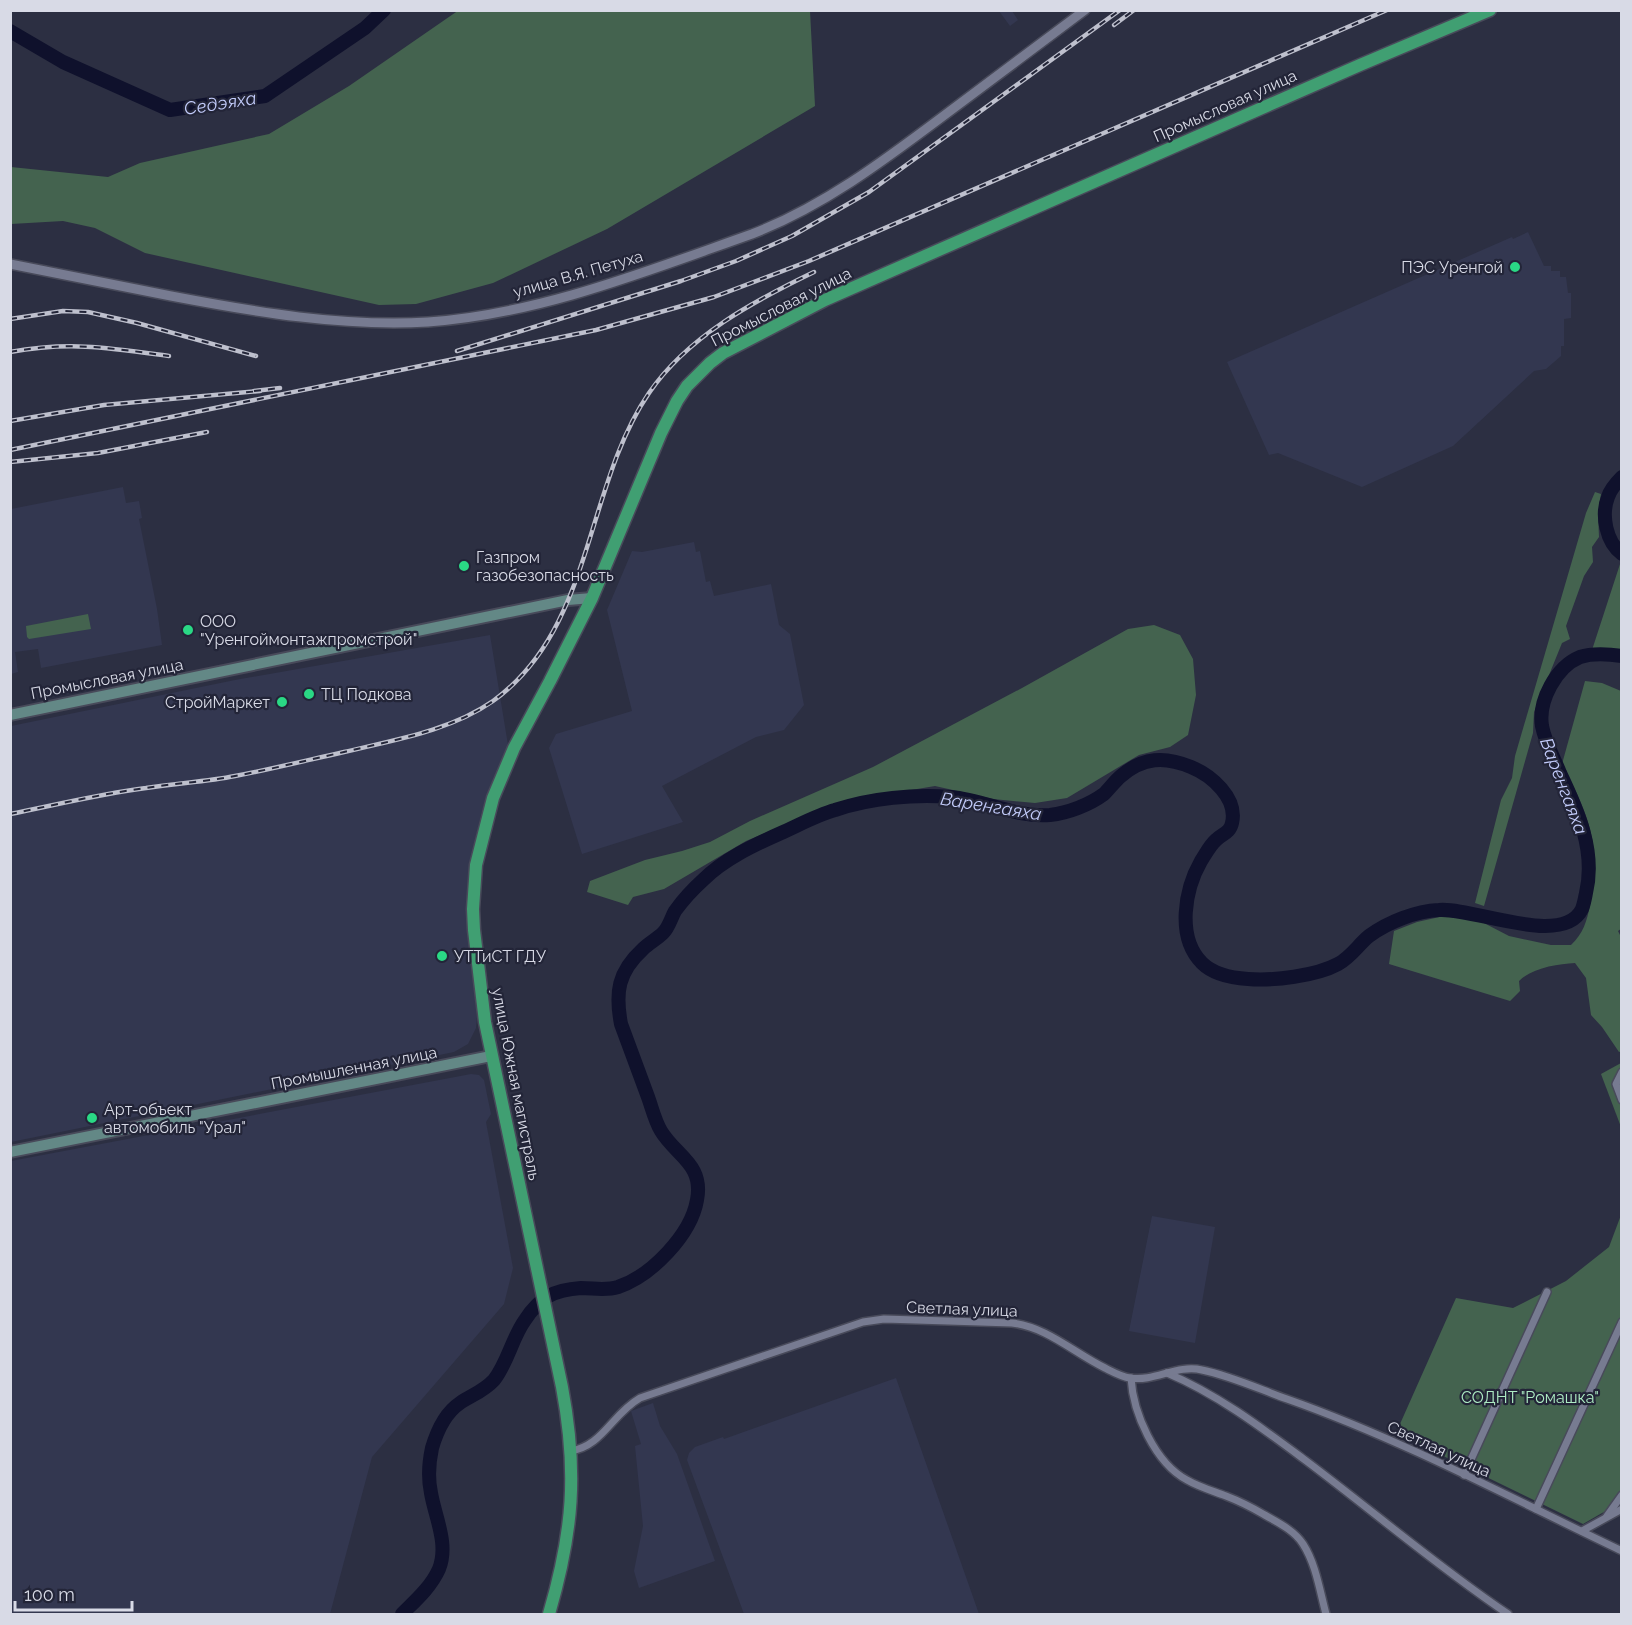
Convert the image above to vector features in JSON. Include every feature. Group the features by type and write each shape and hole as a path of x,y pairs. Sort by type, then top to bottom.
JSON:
{"highway":[{"name":"Промысловая улица","path":"592,597 661,433 677,401 698,374 723,353 815,305 907,263 1490,10"},
{"name":"улица Южная магистраль","path":"570,1451 565,1405 485,1022 474,930 474,885 480,844 494,798 514,748 592,597"},
{"path":"549,1614 569,1529 572,1498 570,1451"}],"main road":[{"name":"Промысловая улица","path":"10,715 568,600 592,597"},
{"name":"Промышленная улица","path":"10,1152 491,1056"}],"street":[{"name":"улица В.Я. Петуха","path":"10,264 216,304 331,320 428,322 479,316 536,304 599,286 752,234 776,225 817,204 899,149 1084,10"},
{"path":"1622,1072 1616,1084 1622,1100"},
{"path":"1464,1475 1547,1292"},
{"name":"Светлая улица","path":"570,1451 589,1446 624,1409 640,1398 872,1319 1025,1325 1131,1378 1192,1368 1323,1412 1464,1475 1622,1551"},
{"path":"1536,1509 1622,1322"},
{"path":"1167,1373 1184,1380 1275,1436 1382,1521 1508,1614"},
{"path":"1131,1378 1133,1396 1146,1433 1175,1471 1185,1480 1236,1500 1278,1522 1303,1544 1316,1575 1326,1614"},
{"path":"1605,1518 1622,1495"},
{"path":"1582,1532 1622,1509"}],"shaded area":[{"path":"999,11 1012,11 1018,20 1010,26"},
{"path":"1528,232 1544,266 1551,266 1551,271 1560,271 1560,277 1566,277 1568,293 1571,293 1571,318 1564,319 1564,346 1561,346 1561,356 1546,369 1534,371 1453,446 1362,487 1278,453 1269,455 1227,362"},
{"path":"123,487 126,503 139,501 142,518 139,519 162,645 41,668 38,649 15,652 18,672 11,674 11,509"},
{"path":"694,542 696,552 700,551 706,582 710,581 714,596 771,584 779,625 790,634 804,705 784,730 756,737 662,786 683,822 582,854 549,748 556,734 632,711 607,610 632,551 642,552"},
{"path":"490,635 508,745 481,815 472,857 470,940 477,1017 476,1028 468,1044 454,1052 11,1142 11,726 235,680"},
{"path":"471,1074 479,1075 484,1080 491,1114 486,1122 513,1268 504,1304 372,1457 330,1614 11,1614 11,1161"},
{"path":"1152,1216 1215,1227 1195,1343 1129,1331"},
{"path":"896,1378 979,1614 744,1614 687,1460 689,1453 695,1447 723,1437 724,1439"},
{"path":"653,1403 660,1426 677,1454 715,1561 639,1588 634,1571 643,1526 635,1446 641,1444 631,1411"}],"green space":[{"path":"459,10 810,11 815,106 607,229 493,283 416,304 379,305 145,253 95,228 63,221 11,224 11,167 108,177 140,163 269,134 349,86"},
{"path":"1595,492 1601,494 1598,514 1599,537 1592,547 1593,562 1584,576 1566,626 1570,639 1562,643 1534,712 1533,733 1484,906 1475,903 1501,800 1512,778 1515,756 1586,513"},
{"path":"1621,561 1621,652 1592,650"},
{"path":"88,614 91,629 29,639 27,637 26,626"},
{"path":"1154,625 1180,635 1193,659 1196,695 1188,735 1170,747 1139,755 1067,798 1035,803 993,799 935,786 840,802 746,841 664,889 633,897 628,905 587,892 590,881 645,860 710,842 750,821 873,767 1128,629"},
{"path":"1585,681 1602,683 1621,691 1622,928 1618,931 1622,939 1622,1051 1619,1052 1591,1015 1586,978 1575,963 1538,970 1524,977 1519,981 1520,991 1510,1001 1389,964 1394,931 1417,922 1444,916 1482,922 1509,936 1551,945 1571,945 1579,936 1586,922 1590,905 1594,848 1586,815 1562,764"},
{"path":"1621,1063 1621,1127 1601,1074"},
{"name":"СОДНТ \"Ромашка\"","path":"1621,1215 1621,1502 1583,1524 1396,1433 1456,1298 1513,1308 1566,1281 1609,1247"}],"waterway":[{"name":"Седэяха","path":"10,31 63,62 170,110 265,96 365,28 384,10"},
{"name":"Варенгаяха","path":"1622,477 1609,494 1605,512 1606,528 1612,543 1622,554"},
{"name":"Варенгаяха","path":"402,1614 432,1582 442,1560 442,1540 431,1493 429,1470 432,1448 446,1417 460,1403 494,1380 521,1327 542,1300 563,1291 581,1288 609,1289 631,1282 668,1252 687,1227 693,1213 698,1188 693,1169 667,1140 657,1123 621,1024 618,1002 620,983 628,966 645,947 663,933 681,903 711,872 760,842 815,817 863,802 937,796 964,799 1025,814 1050,815 1092,802 1129,770 1146,762 1163,760 1181,763 1207,776 1227,796 1231,805 1233,814 1231,826 1214,842 1201,861 1195,872 1187,899 1186,927 1189,940 1202,963 1217,973 1236,978 1258,979 1294,977 1318,972 1343,961 1369,936 1385,926 1402,918 1430,911 1454,911 1537,926 1556,925 1572,920 1582,909 1589,862 1579,817 1543,732 1543,706 1550,686 1563,668 1571,662 1590,655 1622,656"}],"railway":[{"path":"457,351 681,281 736,261 792,236 869,192 1120,10"},
{"path":"1114,25 1134,10"},
{"path":"10,450 596,330 714,297 809,261 1387,10"},
{"path":"10,814 112,793 235,776 382,743 459,720 493,701 526,671 551,635 570,597 611,471 628,431 649,393 683,354 703,337 768,295 814,272"},
{"path":"10,319 63,311 88,312 256,356"},
{"path":"10,352 71,346 109,348 169,356"},
{"path":"254,391 280,388"},
{"path":"10,421 104,405 260,391"},
{"path":"10,462 98,453 207,432"}],"place":[{"name":"ПЭС Уренгой","path":"1515,267"},
{"name":"Газпром газобезопасность","path":"464,566"},
{"name":"ООО \"Уренгоймонтажпромстрой\"","path":"188,630"},
{"name":"ТЦ Подкова","path":"309,694"},
{"name":"СтройМаркет","path":"282,702"},
{"name":"УТТиСТ ГДУ","path":"442,956"},
{"name":"Арт-объект автомобиль \"Урал\"","path":"92,1118"}]}
